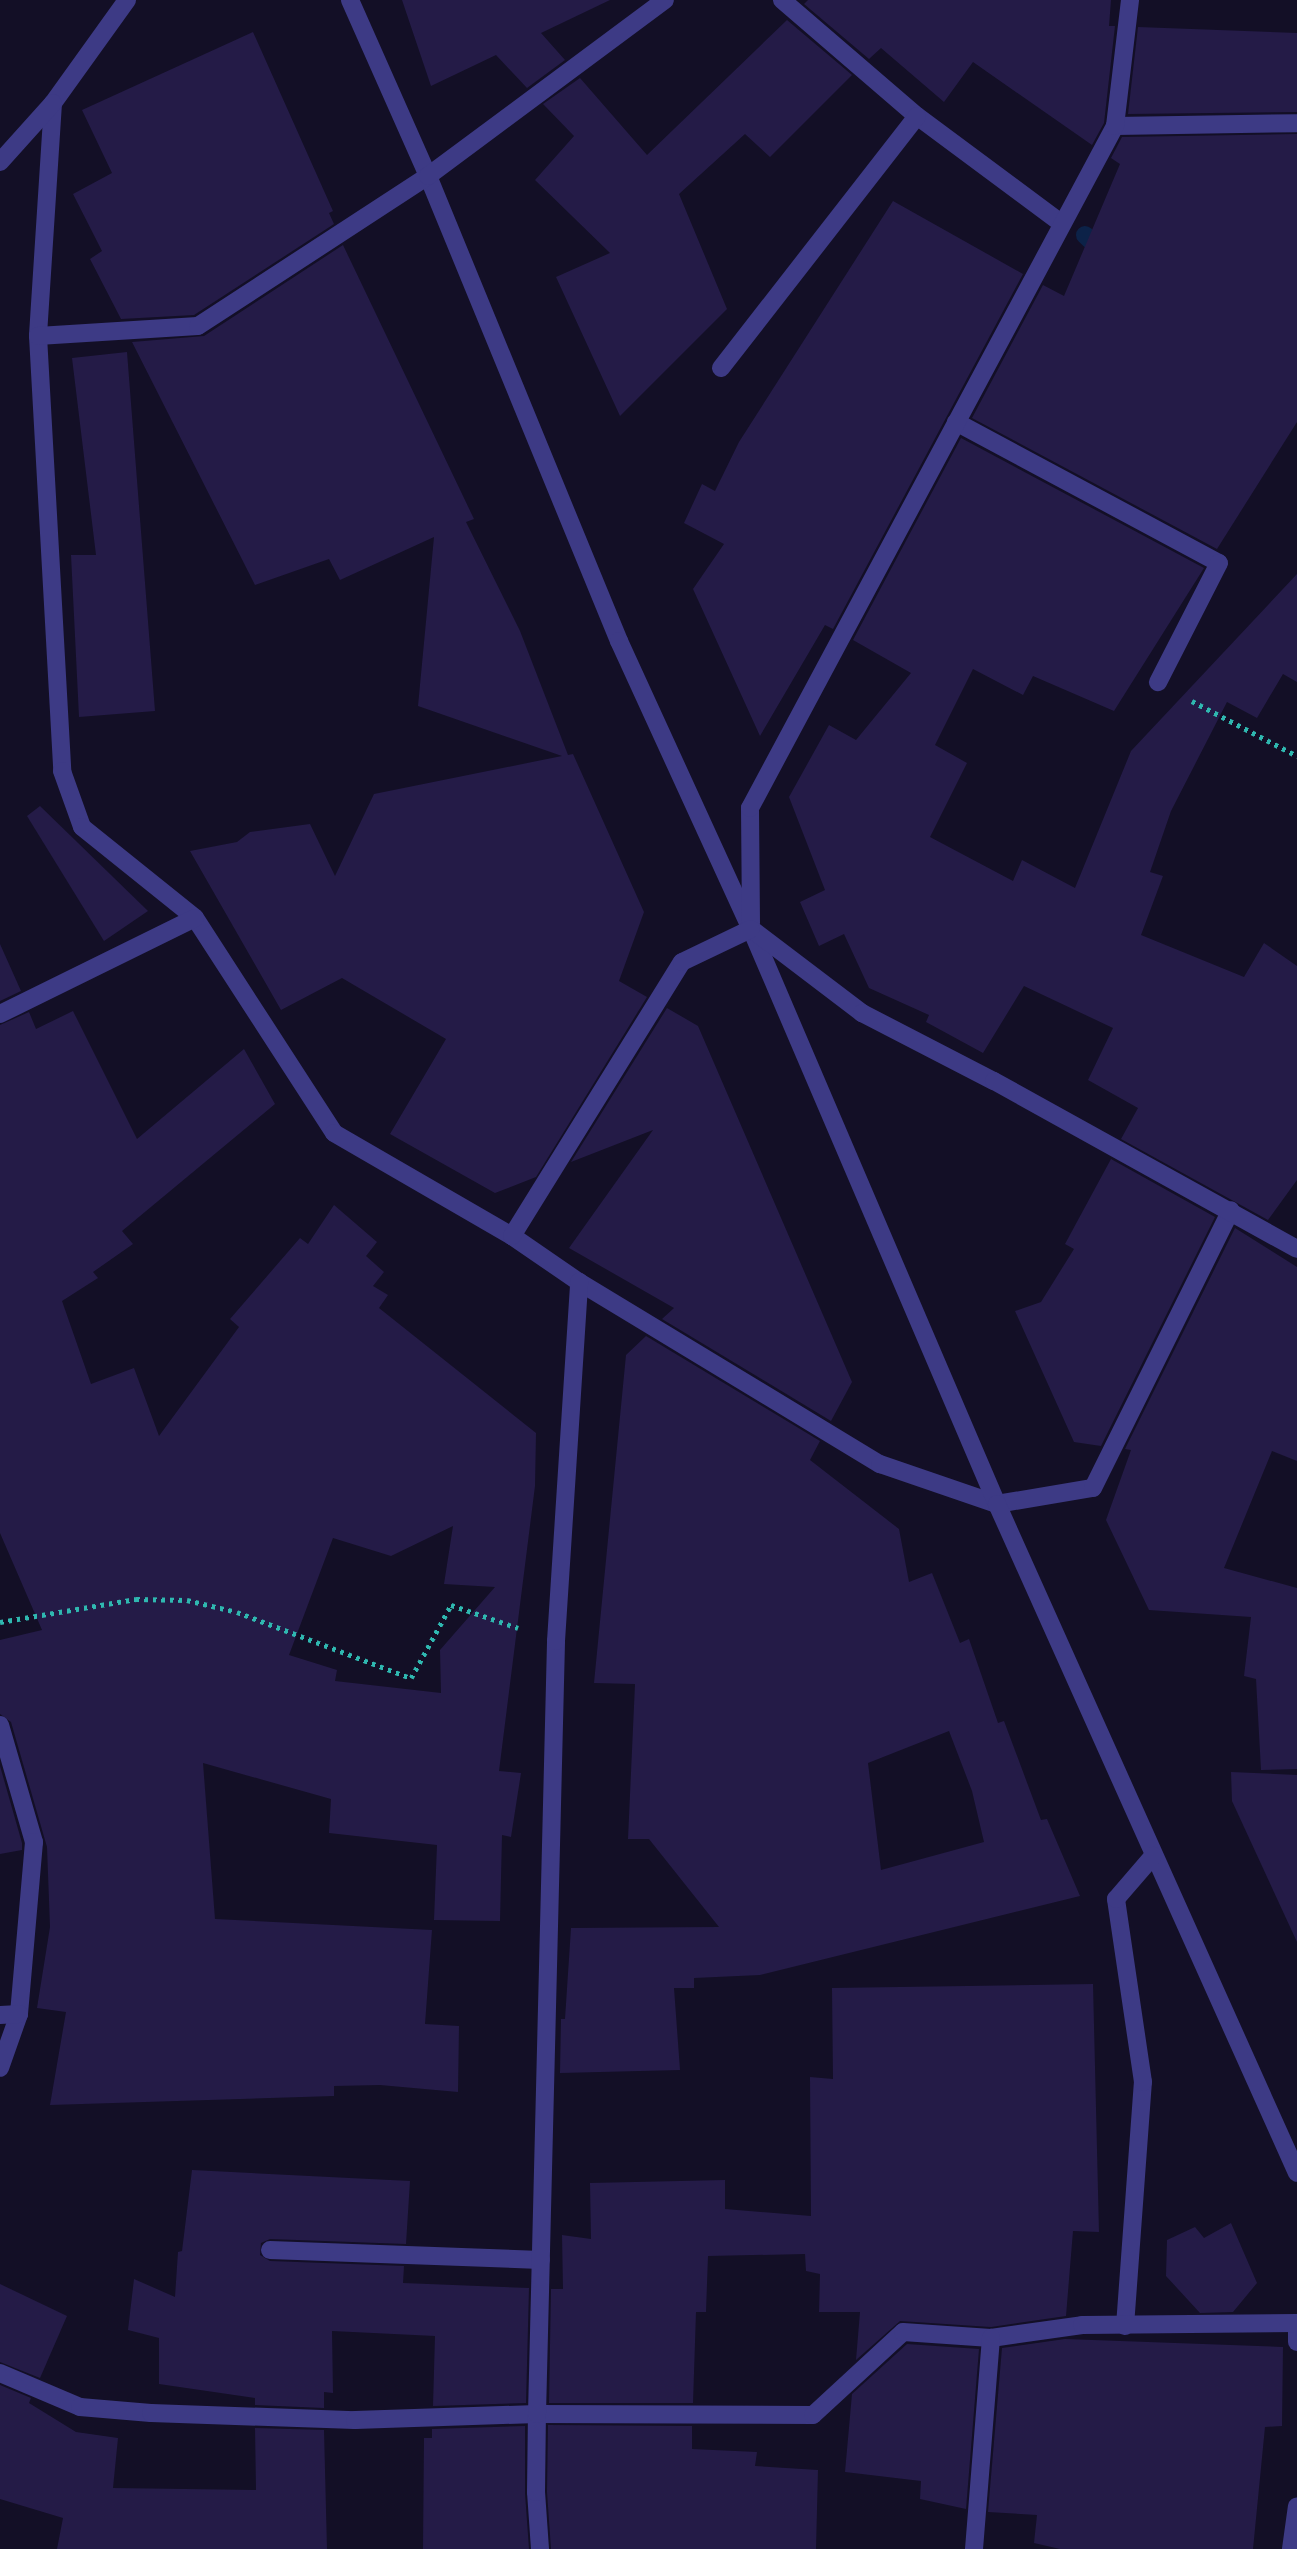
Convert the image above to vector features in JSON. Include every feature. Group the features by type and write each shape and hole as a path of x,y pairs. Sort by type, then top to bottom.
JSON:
{"street":[{"path":"0,162 53,103 127,0"},
{"path":"350,0 428,176 620,641 751,929 997,1504 1297,2173"},
{"path":"38,336 198,326 428,176 665,0"},
{"path":"782,0 917,116 1061,223"},
{"path":"751,929 750,808 1115,126 1130,0"},
{"path":"53,103 38,336 62,771 82,827 195,918 334,1133 512,1236 579,1282 880,1464 997,1504 1093,1488 1231,1210"},
{"path":"721,368 917,116"},
{"path":"1115,126 1297,123"},
{"path":"956,422 1219,564 1158,682"},
{"path":"0,1014 195,918"},
{"path":"751,929 862,1013 1231,1210 1297,1249"},
{"path":"512,1236 682,962 751,929"},
{"path":"540,2549 536,2492 537,2414 556,1641 579,1282"},
{"path":"0,1724 34,1842 19,2014 0,2068"},
{"path":"1125,2326 1143,2082 1116,1899 1153,1856"},
{"path":"0,2015 19,2014"},
{"path":"270,2250 541,2260"},
{"path":"0,2373 80,2407 151,2413 355,2420 537,2414 813,2415 902,2332 990,2337 1082,2325 1297,2323 1297,2342"},
{"path":"974,2549 990,2337"},
{"path":"1291,2549 1297,2506"}],"path":[{"path":"1158,682 1297,756"},
{"path":"0,1622 136,1599 187,1600 237,1612 411,1678 451,1605 556,1641"}],"building":[{"path":"402,0 610,0 541,33 565,60 527,88 496,55 431,86"},
{"path":"808,0 1111,0 1109,26 1115,26 1104,123 1092,145 973,62 944,102 881,48 869,59 804,4"},
{"path":"787,20 852,75 770,157 745,134 679,194 727,309 620,416 556,277 610,253 535,180 574,136 543,104 580,78 647,155"},
{"path":"1138,27 1297,33 1297,112 1128,114"},
{"path":"253,32 333,211 329,213 334,224 194,315 121,319 90,259 102,251 73,194 112,173 82,110"},
{"path":"1297,134 1297,422 1217,549 972,418 1043,285 1064,296 1120,164 1111,158 1122,137"},
{"path":"893,201 1023,274 833,629 825,625 760,736 693,589 724,544 684,523 702,484 715,491 739,442"},
{"path":"343,245 474,519 466,522 520,631 568,755 573,754 644,912 619,981 647,997 536,1177 495,1193 390,1134 446,1039 342,978 281,1010 190,851 237,842 250,832 310,824 335,876 374,794 562,756 418,706 434,537 340,580 329,559 255,585 132,342 204,336"},
{"path":"127,352 155,711 79,717 71,555 96,555 72,358"},
{"path":"961,438 1204,568 1114,711 1033,676 1023,695 973,669 935,745 967,763 930,837 1013,881 1022,860 1075,888 1131,751 1297,574 1297,682 1283,674 1257,718 1227,702 1171,811 1150,872 1163,876 1141,935 1244,977 1264,943 1297,966 1297,1180 1268,1220 1121,1139 1138,1108 1088,1080 1113,1028 1024,986 983,1053 926,1022 929,1015 869,988 844,934 819,946 800,902 825,890 789,797 829,725 856,740 911,673 853,640"},
{"path":"40,806 148,911 104,941 27,816"},
{"path":"0,944 21,991 0,1001"},
{"path":"667,1008 698,1026 852,1382 831,1421 662,1319 674,1308 569,1248 653,1130 571,1162"},
{"path":"73,1011 137,1139 244,1049 275,1104 122,1231 133,1244 93,1272 98,1278 62,1301 91,1384 134,1368 159,1436 239,1327 230,1319 300,1238 308,1244 334,1205 377,1242 366,1256 384,1272 373,1286 388,1295 379,1308 536,1433 535,1486 499,1771 521,1773 511,1837 502,1835 500,1921 434,1920 437,1845 329,1833 331,1799 203,1763 215,1919 432,1930 425,2024 459,2026 458,2092 380,2085 334,2086 334,2096 50,2105 66,2012 37,2008 50,1927 47,1847 11,1722 0,1714 0,1640 42,1630 0,1533 0,1025 29,1012 36,1029","holes":["453,1526 444,1584 495,1587 440,1650 441,1693 335,1681 337,1670 289,1655 333,1538 391,1556"]},
{"path":"1111,1159 1215,1217 1101,1446 1074,1442 1015,1311 1041,1302 1074,1249 1065,1244"},
{"path":"1235,1228 1297,1267 1297,1461 1272,1451 1224,1568 1297,1588 1297,1769 1261,1770 1256,1679 1244,1676 1251,1617 1149,1610 1106,1520 1131,1450 1125,1449"},
{"path":"646,1336 820,1441 810,1460 899,1529 909,1582 932,1573 960,1643 969,1639 998,1723 1004,1721 1041,1820 1047,1819 1080,1896 760,1975 694,1978 694,1988 674,1988 680,2070 560,2073 561,2019 565,2019 571,1928 719,1927 649,1839 628,1839 635,1684 594,1683 626,1355","holes":["949,1731 972,1791 984,1842 881,1870 868,1763"]},
{"path":"0,1766 22,1850 0,1854"},
{"path":"1231,1772 1297,1775 1297,1942 1232,1801"},
{"path":"1093,1984 1099,2232 1073,2231 1066,2316 991,2327 900,2321 856,2360 860,2312 819,2312 820,2274 806,2271 805,2254 708,2256 706,2312 696,2312 693,2403 549,2403 551,2289 563,2289 562,2235 591,2239 590,2183 725,2180 725,2209 811,2216 810,2077 833,2079 832,1988"},
{"path":"192,2170 410,2181 406,2244 270,2239 261,2243 260,2255 270,2261 404,2266 403,2283 529,2288 526,2403 433,2406 435,2336 332,2331 333,2393 324,2392 324,2408 255,2405 255,2398 159,2384 159,2338 128,2330 134,2279 175,2297 178,2252 182,2251"},
{"path":"1231,2223 1257,2283 1233,2312 1200,2313 1166,2276 1167,2240 1195,2227 1204,2238"},
{"path":"0,2284 67,2316 40,2378 0,2362"},
{"path":"1065,2339 1283,2347 1282,2426 1265,2427 1253,2549 1060,2549 1034,2543 1037,2515 988,2512 1002,2348"},
{"path":"907,2344 979,2349 966,2509 920,2499 921,2481 845,2472 852,2394"},
{"path":"0,2385 31,2398 29,2403 76,2432 118,2438 113,2488 256,2490 255,2428 324,2430 327,2549 57,2549 63,2518 0,2499"},
{"path":"548,2425 692,2426 692,2449 757,2452 755,2466 818,2470 816,2549 551,2549 547,2492"},
{"path":"525,2426 525,2493 529,2549 423,2549 424,2438 432,2438 432,2429"}],"waterway":[{"path":"1085,235 1106,255"}]}
